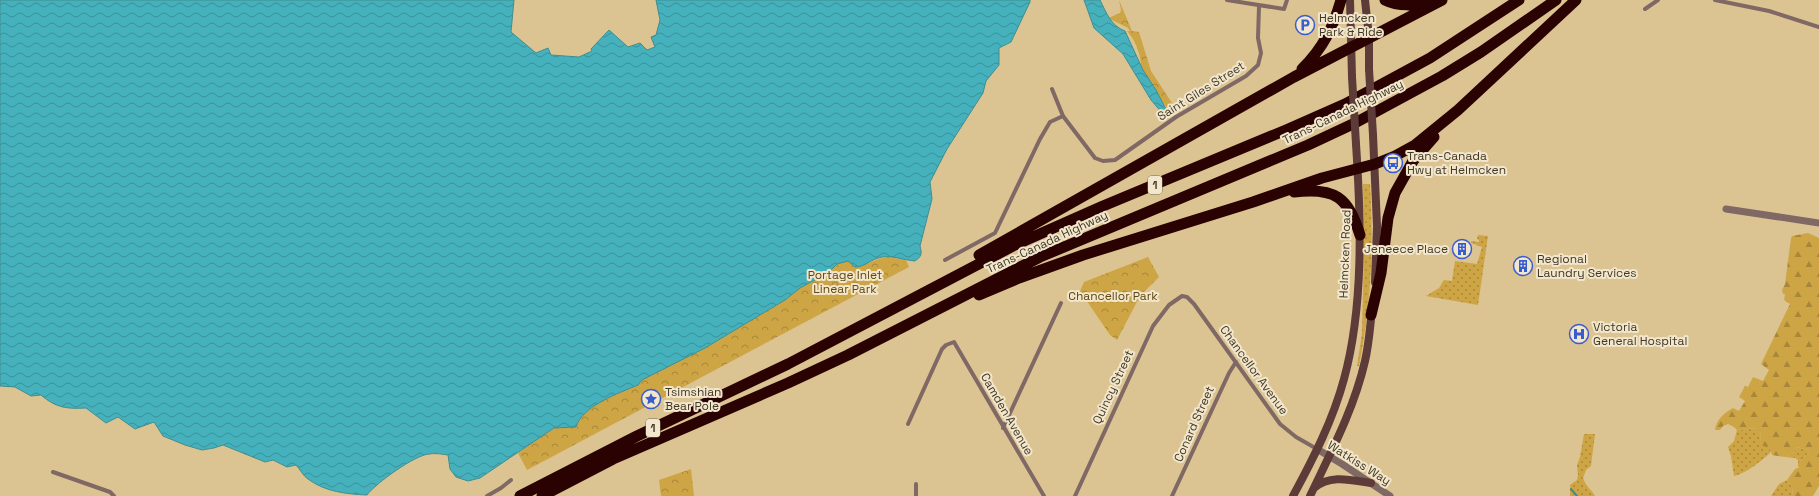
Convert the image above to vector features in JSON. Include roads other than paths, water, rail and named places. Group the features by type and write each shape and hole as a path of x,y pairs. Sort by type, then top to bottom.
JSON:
{"highway":[{"path":"1294,78 1316,55 1326,40 1336,19 1341,0"},
{"path":"1385,0 1396,4 1408,5 1441,0"},
{"path":"788,364 811,345 940,277 1352,46 1441,0"},
{"name":"Trans-Canada Highway","path":"520,496 637,436 788,364 971,267 1046,231 1229,155 1345,104 1430,58 1519,0"},
{"name":"Trans-Canada Highway","path":"542,496 613,459 788,384 1040,257 1308,145 1401,99 1448,72 1482,52 1556,0"},
{"path":"848,355 891,341 970,299 1019,278 1117,243 1375,164 1395,156 1415,145 1458,110 1576,0"},
{"path":"1371,315 1381,273 1388,218 1396,193 1413,161 1458,110"},
{"path":"1253,202 1300,191 1322,191 1330,193 1344,202 1350,209 1360,234"}],"main road":[{"name":"Helmcken Road","path":"1293,496 1317,449 1344,380 1356,305 1360,234 1358,168 1352,77 1350,0"},
{"path":"1312,492 1352,406 1366,356 1371,315 1376,265 1377,226 1369,69 1369,37 1365,0"},
{"path":"1312,492 1320,483 1333,479 1346,479 1371,483"}],"street":[{"path":"1227,0 1284,9 1287,0"},
{"path":"1644,9 1658,0"},
{"path":"1715,0 1770,11 1819,26"},
{"name":"Saint Giles Street","path":"1063,116 1095,158 1103,162 1115,160 1176,117 1246,76 1258,65 1261,53 1258,38 1259,6"},
{"path":"945,260 995,233 1040,139 1050,122 1063,116 1052,89"},
{"path":"1726,209 1819,223"},
{"name":"Chancellor Avenue","path":"1182,296 1187,297 1194,304 1280,424 1296,437 1317,449"},
{"name":"Quincy Street","path":"1075,496 1152,326 1160,314 1169,305 1182,296"},
{"path":"1003,428 1061,303"},
{"name":"Camden Avenue","path":"908,424 942,349 946,345 954,342 1044,496"},
{"name":"Conard Street","path":"1172,496 1229,373 1236,362"},
{"name":"Watkiss Way","path":"1317,449 1390,496"},
{"path":"53,472 110,492 114,496"},
{"path":"486,496 501,488 511,480"},
{"path":"916,484 916,496"}],"water":[{"path":"0,0 514,0 511,32 536,53 548,48 551,55 579,57 592,51 591,49 609,30 628,47 640,43 647,50 655,47 651,37 656,35 660,20 656,0 1030,0 1030,2 1011,42 999,48 999,65 986,81 983,93 947,149 930,182 932,199 920,246 921,255 915,261 882,257 858,267 855,267 848,261 837,264 829,272 800,288 785,300 705,348 642,380 638,385 602,401 580,419 576,427 554,428 480,478 468,481 456,477 450,469 448,455 429,454 415,459 396,470 367,495 329,490 306,478 296,465 287,467 273,460 265,462 223,445 202,450 185,445 163,436 154,422 135,429 118,417 106,423 86,408 62,407 52,403 41,395 31,396 15,387 0,386"},
{"path":"1084,0 1100,0 1107,14 1116,26 1125,31 1143,70 1167,111 1163,114 1151,100 1123,54 1094,28"}],"waterway":[{"path":"1571,489 1577,496"}],"place":[{"name":"Helmcken Park & Ride","path":"1305,25"},
{"name":"Trans-Canada Hwy at Helmcken","path":"1393,163"},
{"name":"Jeneece Place","path":"1462,249"},
{"name":"Regional Laundry Services","path":"1523,266"},
{"name":"Victoria General Hospital","path":"1579,334"},
{"name":"Tsimshian Bear Pole","path":"651,399"}],"park label":[{"name":"Portage Inlet Linear Park","path":"845,282"},
{"name":"Chancellor Park","path":"1113,296"}]}
